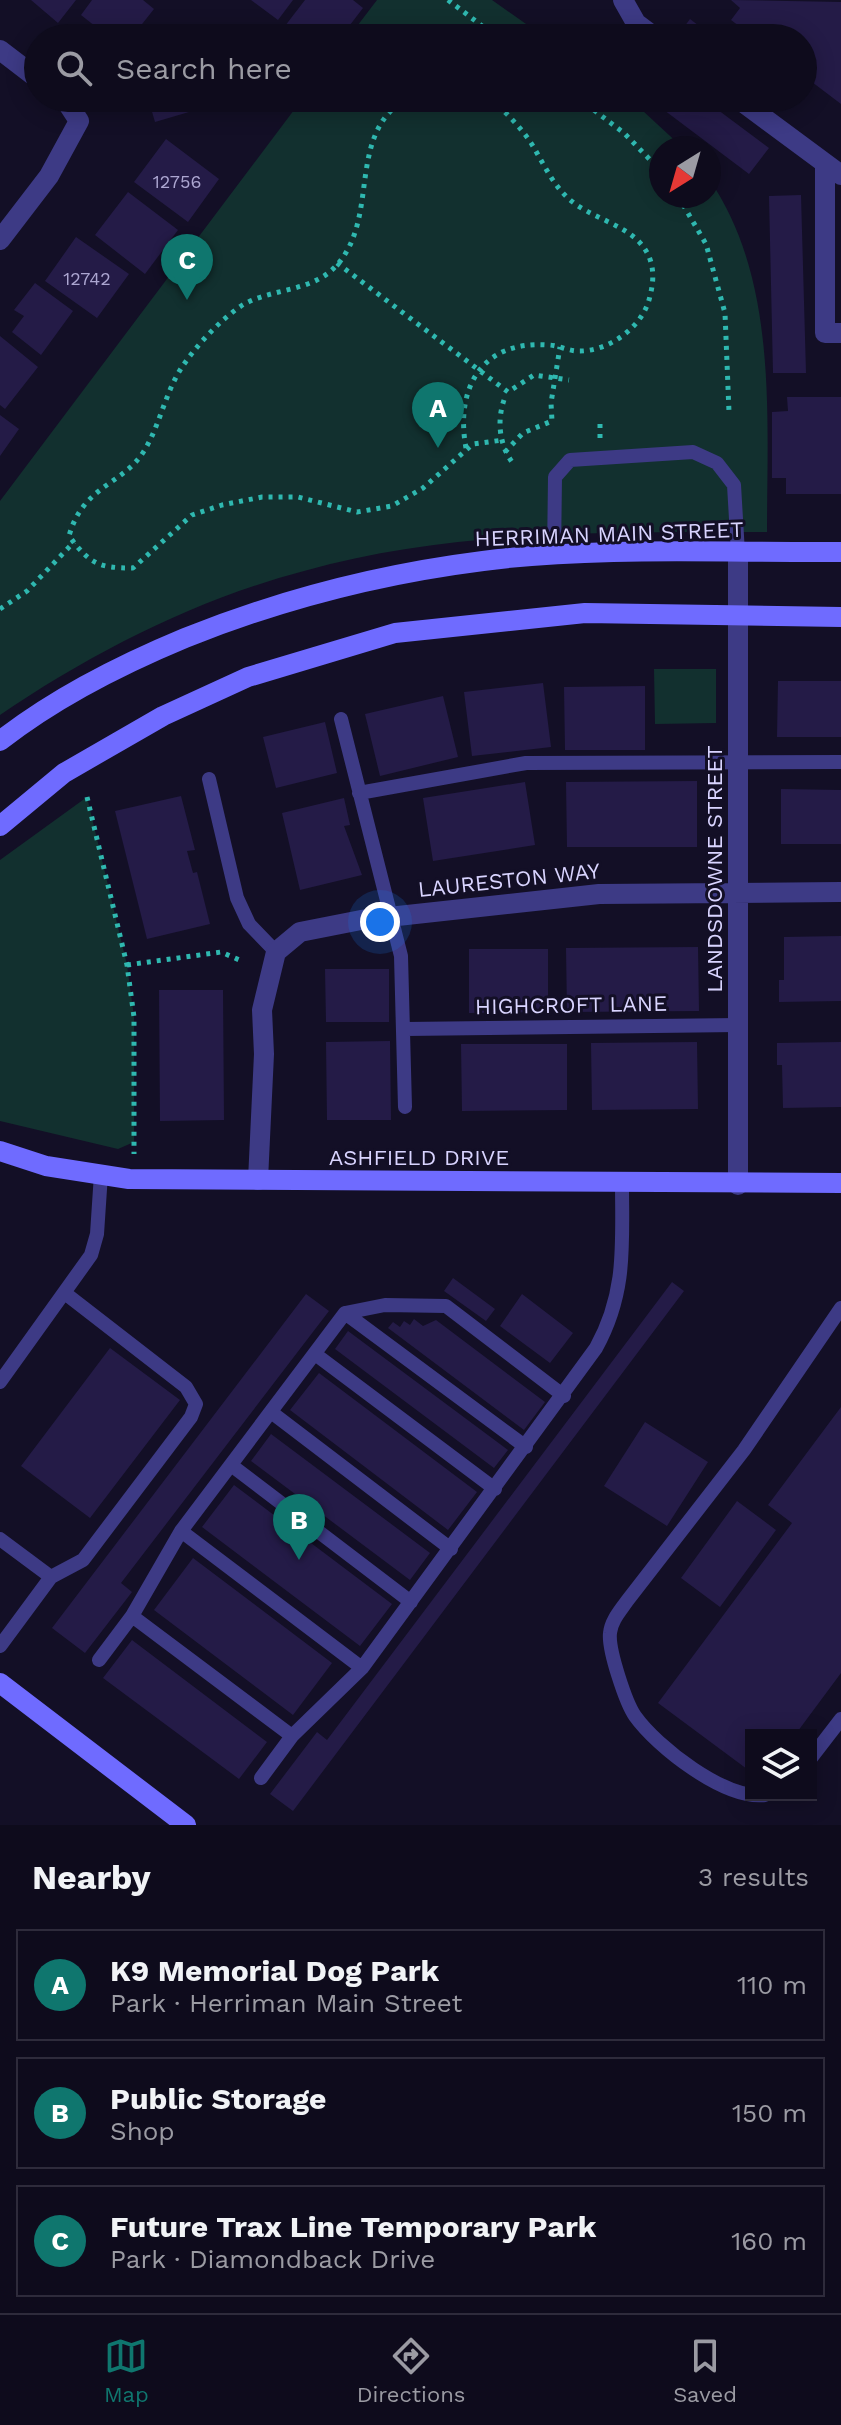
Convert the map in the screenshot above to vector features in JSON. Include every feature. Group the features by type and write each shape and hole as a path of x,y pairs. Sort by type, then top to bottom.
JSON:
{"main road":[{"name":"HERRIMAN MAIN STREET","path":"0,741 66,696 131,661 296,597 391,575 486,560 554,556 841,552"},
{"path":"0,826 64,773 163,716 248,677 395,633 585,613 841,617"},
{"name":"ASHFIELD DRIVE","path":"0,1151 46,1166 129,1179 738,1185 841,1183"},
{"path":"0,1683 186,1825"}],"street":[{"path":"623,0 637,24"},
{"path":"0,50 24,68"},
{"path":"0,240 49,176 79,121 73,112"},
{"path":"756,112 833,169 825,333 841,333"},
{"name":"LANDSDOWNE STREET","path":"738,553 738,1185"},
{"name":"LAURESTON WAY","path":"276,952 300,932 394,916 599,894 841,892"},
{"path":"258,1180 264,1054 262,1010 276,952"}],"lane":[{"path":"554,556 555,477 570,460 693,452 717,463 734,485 738,553"},
{"path":"341,719 394,916 401,956 406,1029 405,1107"},
{"path":"359,793 526,763 841,762"},
{"path":"209,779 237,898 249,924 276,952"},
{"name":"HIGHCROFT LANE","path":"406,1029 738,1025"},
{"path":"0,1382 66,1294 94,1244 101,1174"},
{"path":"261,1778 292,1736 362,1668 564,1396 596,1348 616,1304 623,1272 622,1182"},
{"path":"0,1646 51,1577 83,1560 191,1417 196,1404 186,1387 66,1294"},
{"path":"99,1660 132,1616 181,1531 345,1313 385,1305 446,1306 564,1396"},
{"path":"745,1793 715,1782 651,1735 634,1715 610,1636 614,1620 627,1601 744,1450 841,1308"},
{"path":"345,1313 526,1447"},
{"path":"315,1354 495,1489"},
{"path":"271,1412 451,1549"},
{"path":"231,1465 411,1602"},
{"path":"181,1531 362,1668"},
{"path":"0,1539 51,1577"},
{"path":"132,1616 292,1736"},
{"path":"817,1750 841,1719"}],"path":[{"path":"448,0 480,24"},
{"path":"394,112 374,133 365,161 365,199 337,263 309,283 243,305 209,335 181,368 143,453 91,496 74,519 69,536 102,568 133,568 192,515 262,497 298,497 357,512 392,506 423,488 466,448 473,444 503,440"},
{"path":"466,448 462,427 465,396 479,369 495,354 514,347 549,344 578,351 612,343 632,327 648,306 653,264 640,242 569,199 505,112"},
{"path":"596,112 624,133 649,159"},
{"path":"685,208 706,244 725,313 729,412"},
{"path":"337,263 508,392 534,375 569,380"},
{"path":"505,452 523,433 552,421 551,403 560,347"},
{"path":"504,400 499,413 505,452 512,462"},
{"path":"0,609 27,591 74,542"},
{"path":"87,797 127,965 134,1017 134,1154"},
{"path":"127,965 221,952 244,962"}],"green space":[{"path":"377,0 492,0 526,24 359,24"},
{"path":"292,112 644,112 670,136 649,136 649,208 721,208 721,200 747,260 758,304 767,396 767,532 534,536 418,547 361,557 263,583 184,613 108,649 0,715 0,501"},
{"path":"654,669 716,669 716,723 655,724"},
{"path":"87,797 127,965 134,1017 134,1142 118,1149 0,1121 0,860"}],"building":[{"path":"31,0 76,0 58,23"},
{"path":"92,0 143,0 154,9 142,24 92,24 81,15"},
{"path":"251,0 293,0 278,20"},
{"path":"305,0 353,0 363,8 351,24 286,24"},
{"path":"731,0 841,2 841,104 817,86 817,24 736,24 731,20 740,8"},
{"path":"152,112 189,112 155,122"},
{"path":"667,112 721,112 769,148 749,174 721,153 721,136 698,136"},
{"path":"166,139 219,179 188,222 134,182"},
{"path":"128,192 178,230 145,274 95,235"},
{"path":"801,195 806,373 773,373 769,196"},
{"path":"76,237 129,274 97,318 45,281"},
{"path":"35,283 73,311 41,355 12,332 24,316 14,310"},
{"path":"0,336 38,367 5,409 0,405"},
{"path":"787,397 841,397 841,494 786,494 786,478 772,478 772,412 788,411"},
{"path":"0,415 19,429 0,456"},
{"path":"778,681 841,681 841,737 777,737"},
{"path":"543,683 551,747 472,756 464,692"},
{"path":"645,686 645,750 565,750 564,687"},
{"path":"443,696 458,757 380,776 365,714"},
{"path":"325,722 337,773 276,788 263,737"},
{"path":"697,781 697,847 567,847 566,782"},
{"path":"525,782 535,845 433,861 423,798"},
{"path":"781,789 841,790 841,844 781,844"},
{"path":"181,796 195,850 187,851 193,873 197,872 210,924 147,939 115,811"},
{"path":"344,798 350,825 344,826 362,875 300,890 282,813"},
{"path":"841,936 841,1001 779,1002 779,980 784,980 784,937"},
{"path":"698,947 699,1011 567,1012 566,948"},
{"path":"469,949 548,949 548,1012 469,1013"},
{"path":"325,969 389,969 389,1022 326,1022"},
{"path":"159,990 223,990 224,1120 160,1121"},
{"path":"390,1041 391,1120 327,1120 326,1042"},
{"path":"697,1042 698,1109 592,1110 591,1043"},
{"path":"841,1042 841,1107 783,1108 782,1065 777,1065 777,1043"},
{"path":"461,1044 567,1044 567,1110 462,1111"},
{"path":"453,1278 495,1309 486,1321 444,1291"},
{"path":"672,1282 684,1291 293,1811 270,1794 317,1732 327,1740"},
{"path":"306,1294 329,1311 121,1583 132,1592 85,1653 52,1628"},
{"path":"522,1294 573,1333 550,1363 500,1326"},
{"path":"414,1319 423,1326 436,1320 545,1402 524,1430 388,1328 393,1322 400,1327 404,1321 410,1325"},
{"path":"348,1331 508,1450 494,1468 335,1349"},
{"path":"110,1348 180,1400 90,1518 21,1466"},
{"path":"319,1373 477,1492 448,1530 290,1410"},
{"path":"841,1407 841,1673 799,1729 745,1729 745,1768 658,1703 792,1523 768,1505"},
{"path":"645,1422 708,1462 667,1526 604,1486"},
{"path":"271,1434 430,1553 410,1580 251,1461"},
{"path":"234,1485 392,1604 360,1646 202,1527"},
{"path":"737,1501 776,1530 720,1607 681,1578"},
{"path":"193,1558 332,1663 293,1715 154,1610"},
{"path":"132,1640 267,1742 239,1779 103,1678"}],"place":[{"name":"Future Trax Line Temporary Park","path":"187,300"},
{"name":"K9 Memorial Dog Park","path":"438,448"},
{"name":"Public Storage","path":"299,1560"}]}
